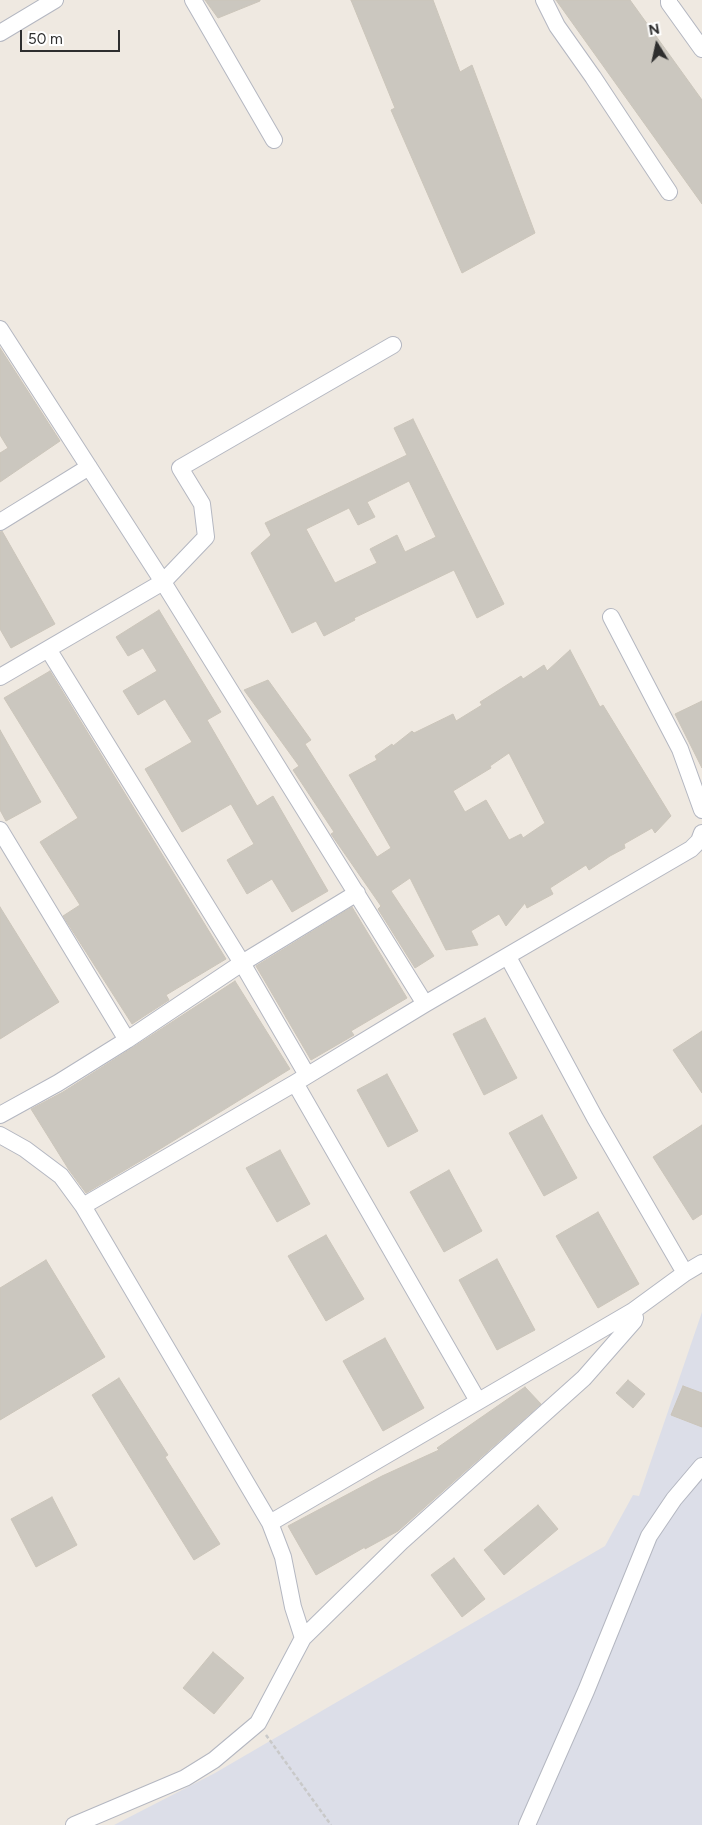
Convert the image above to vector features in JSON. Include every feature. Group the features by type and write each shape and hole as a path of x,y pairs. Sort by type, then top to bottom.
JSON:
{"street":[{"path":"0,33 55,0"},
{"path":"193,0 274,140"},
{"path":"544,0 557,26 669,192"},
{"path":"669,0 669,3 702,49"},
{"path":"0,329 163,582 425,1004"},
{"path":"0,677 163,582 206,537 202,504 180,468 393,345"},
{"path":"0,522 89,467"},
{"path":"611,617 680,749 702,810"},
{"path":"48,649 242,963 301,1079 478,1401"},
{"path":"0,830 127,1040"},
{"path":"83,1206 691,849 699,841 702,833"},
{"path":"0,1115 58,1083 127,1040 242,963 357,893"},
{"path":"508,956 595,1118 686,1273"},
{"path":"0,1135 25,1149 61,1176 83,1206 270,1523 283,1557 293,1607 304,1638"},
{"path":"270,1523 633,1311 702,1263"},
{"path":"74,1825 185,1778 221,1754 258,1724 304,1638 401,1542 584,1378 634,1321 633,1311"},
{"path":"527,1825 586,1691 649,1536 674,1499 702,1466"}],"path":[{"path":"270,1742 331,1825"}],"shaded area":[{"path":"702,1312 702,1825 114,1825 215,1773 605,1546 633,1495 639,1496"}],"building":[{"path":"205,0 260,0 260,1 218,18"},
{"path":"351,0 433,0 460,72 472,65 535,233 462,273 391,110 395,108"},
{"path":"556,0 630,0 702,100 702,204"},
{"path":"0,348 60,441 0,482 0,453 8,448 0,435"},
{"path":"413,419 504,604 477,618 454,570 354,618 355,620 324,636 316,621 292,633 251,553 271,535 265,523 407,455 394,428","holes":["409,481 436,537 405,552 397,535 370,549 377,563 335,583 306,529 349,508 358,525 375,517 367,502"]},
{"path":"2,531 55,624 11,648 0,629 0,532"},
{"path":"159,610 221,712 207,720 257,806 273,796 328,891 292,912 272,879 247,894 227,860 254,844 231,804 182,832 145,769 192,742 165,699 138,715 123,691 157,671 143,648 128,656 116,637"},
{"path":"570,650 600,707 603,705 671,816 655,833 652,828 624,844 625,848 589,870 586,865 550,888 553,894 527,908 525,903 506,926 499,914 471,931 478,945 446,950 410,878 391,891 434,956 415,968 378,909 381,906 331,834 334,832 293,770 299,766 244,690 268,680 311,740 305,744 377,857 391,848 349,775 377,760 375,756 392,744 393,746 412,731 414,733 453,714 456,721 482,705 480,702 521,676 523,679 544,665 547,671","holes":["509,753 545,823 523,838 521,834 509,840 486,800 465,812 453,791 491,768 490,766"]},
{"path":"50,671 226,959 166,995 169,1000 132,1024 63,916 80,905 40,842 78,818 4,698"},
{"path":"702,701 702,768 675,714"},
{"path":"0,730 41,802 6,821 0,810"},
{"path":"0,907 59,1002 0,1039"},
{"path":"352,907 407,998 351,1031 354,1035 311,1060 256,966"},
{"path":"235,981 290,1069 86,1193 69,1170 31,1109 63,1092"},
{"path":"485,1018 517,1078 484,1095 453,1034"},
{"path":"702,1031 702,1093 673,1050"},
{"path":"387,1074 418,1131 388,1147 357,1090"},
{"path":"542,1115 577,1178 544,1196 509,1133"},
{"path":"702,1125 702,1214 693,1220 653,1157"},
{"path":"280,1150 310,1204 277,1222 246,1168"},
{"path":"449,1170 482,1231 444,1252 410,1192"},
{"path":"598,1212 639,1284 598,1308 556,1236"},
{"path":"326,1235 364,1299 326,1321 288,1256"},
{"path":"497,1259 535,1330 497,1350 459,1280"},
{"path":"46,1260 105,1357 0,1420 0,1288"},
{"path":"385,1338 424,1408 383,1431 343,1361"},
{"path":"119,1378 168,1455 165,1457 220,1544 194,1560 92,1395"},
{"path":"628,1380 645,1394 633,1408 616,1393"},
{"path":"683,1386 702,1393 702,1427 671,1415"},
{"path":"525,1387 541,1404 398,1531 365,1549 365,1547 316,1575 288,1526 382,1476 439,1450 437,1448"},
{"path":"52,1497 77,1545 36,1567 11,1519"},
{"path":"538,1505 558,1529 504,1575 484,1550"},
{"path":"454,1558 485,1599 462,1617 431,1575"},
{"path":"213,1652 244,1678 214,1714 183,1688"}]}
